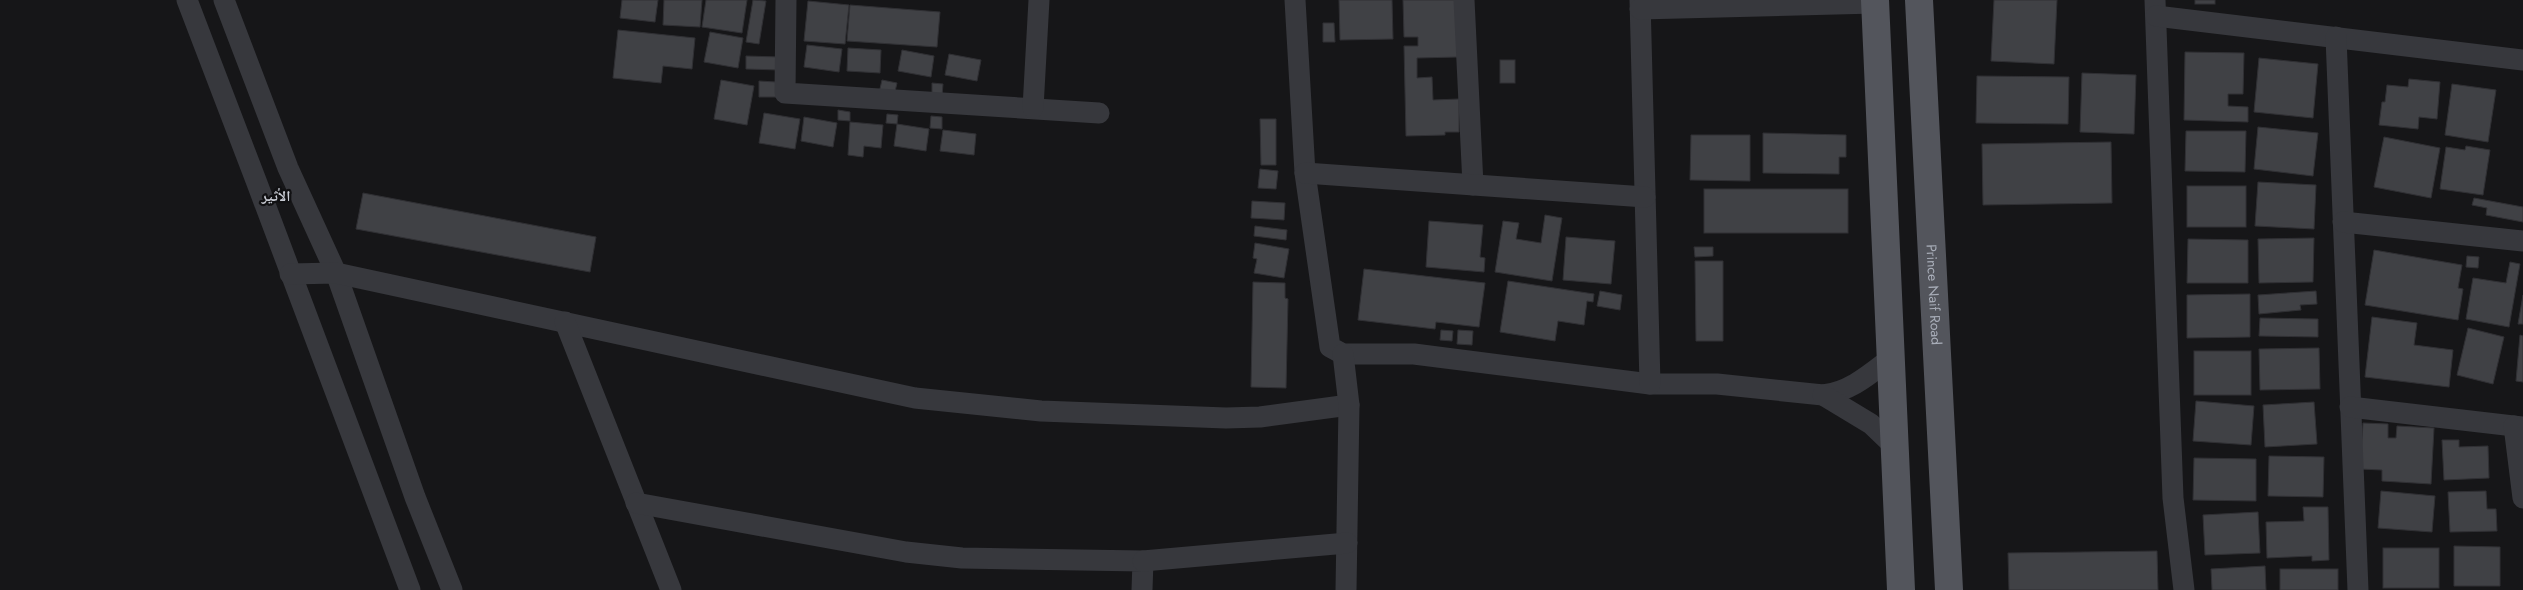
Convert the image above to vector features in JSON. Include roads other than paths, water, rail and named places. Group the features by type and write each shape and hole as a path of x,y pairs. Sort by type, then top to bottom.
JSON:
{"main road":[{"name":"Prince Naif Road","path":"1919,0 1949,590"},
{"path":"1875,2 1901,590"}],"street":[{"path":"187,0 260,187 290,274 410,590"},
{"path":"224,0 288,168 336,273 415,497 452,590"},
{"path":"786,0 785,93 1099,113"},
{"path":"1033,108 1039,0"},
{"path":"1295,0 1305,173 1330,347 1343,354 1414,354 1650,384 1717,384 1823,395 1834,394 1862,381 1891,358"},
{"path":"1464,0 1473,185"},
{"path":"1650,384 1640,5 1875,2"},
{"path":"2184,590 2173,498 2155,8 2336,37 2523,60"},
{"path":"2336,37 2358,590"},
{"path":"1305,173 1645,197"},
{"path":"2343,222 2523,241"},
{"path":"290,274 336,273 915,398 1041,411 1234,418 1289,414 1349,404"},
{"path":"565,322 671,590"},
{"path":"1343,354 1349,404 1346,590"},
{"path":"1823,395 1870,424 1895,447"},
{"path":"2350,407 2518,427 2523,498"},
{"path":"636,503 906,552 962,558 1143,561 1347,543"},
{"path":"1142,590 1143,561"}],"district":[{"name":"الأثير","path":"276,196"}]}
